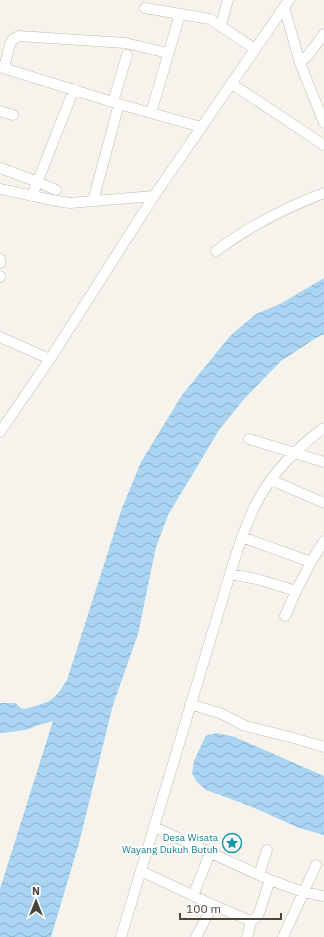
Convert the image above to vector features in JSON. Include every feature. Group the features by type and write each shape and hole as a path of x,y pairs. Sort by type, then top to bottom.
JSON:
{"street":[{"path":"222,21 228,0"},
{"path":"0,432 50,359 154,196 287,4"},
{"path":"287,4 300,63 324,123"},
{"path":"144,8 210,19 256,49"},
{"path":"151,113 180,14"},
{"path":"300,63 324,34"},
{"path":"168,53 125,43 19,36 13,39 10,44 2,67 116,103 201,127"},
{"path":"93,201 127,55"},
{"path":"232,84 324,145"},
{"path":"32,196 74,89"},
{"path":"0,111 13,115"},
{"path":"0,168 56,190"},
{"path":"0,189 70,203 154,196"},
{"path":"216,251 237,235 267,218 324,193"},
{"path":"0,337 50,359"},
{"path":"121,937 190,704 242,537 254,508 271,480 295,452 324,428"},
{"path":"249,439 324,462"},
{"path":"271,480 324,503"},
{"path":"242,537 311,562"},
{"path":"285,616 311,562 322,545"},
{"path":"230,574 257,579 296,591"},
{"path":"190,704 222,714 245,726 324,747"},
{"path":"154,827 270,880 303,892 324,896"},
{"path":"259,875 267,850"},
{"path":"193,896 210,853"},
{"path":"283,937 316,864"},
{"path":"141,871 193,896 251,921"},
{"path":"247,937 251,921 257,917 259,913 270,880"},
{"path":"196,937 213,905"}],"water":[{"path":"324,278 324,334 281,361 245,398 219,430 168,515 156,547 138,634 113,705 79,843 51,937 0,937 0,889 53,721 26,730 0,733 0,703 15,703 24,709 45,703 58,693 67,680 122,508 141,462 182,395 231,335 256,314 280,304"},
{"path":"217,733 235,737 324,776 324,835 299,828 250,806 206,790 196,781 192,773 194,761 205,737"}],"place":[{"name":"Desa Wisata Wayang Dukuh Butuh","path":"232,843"}]}
